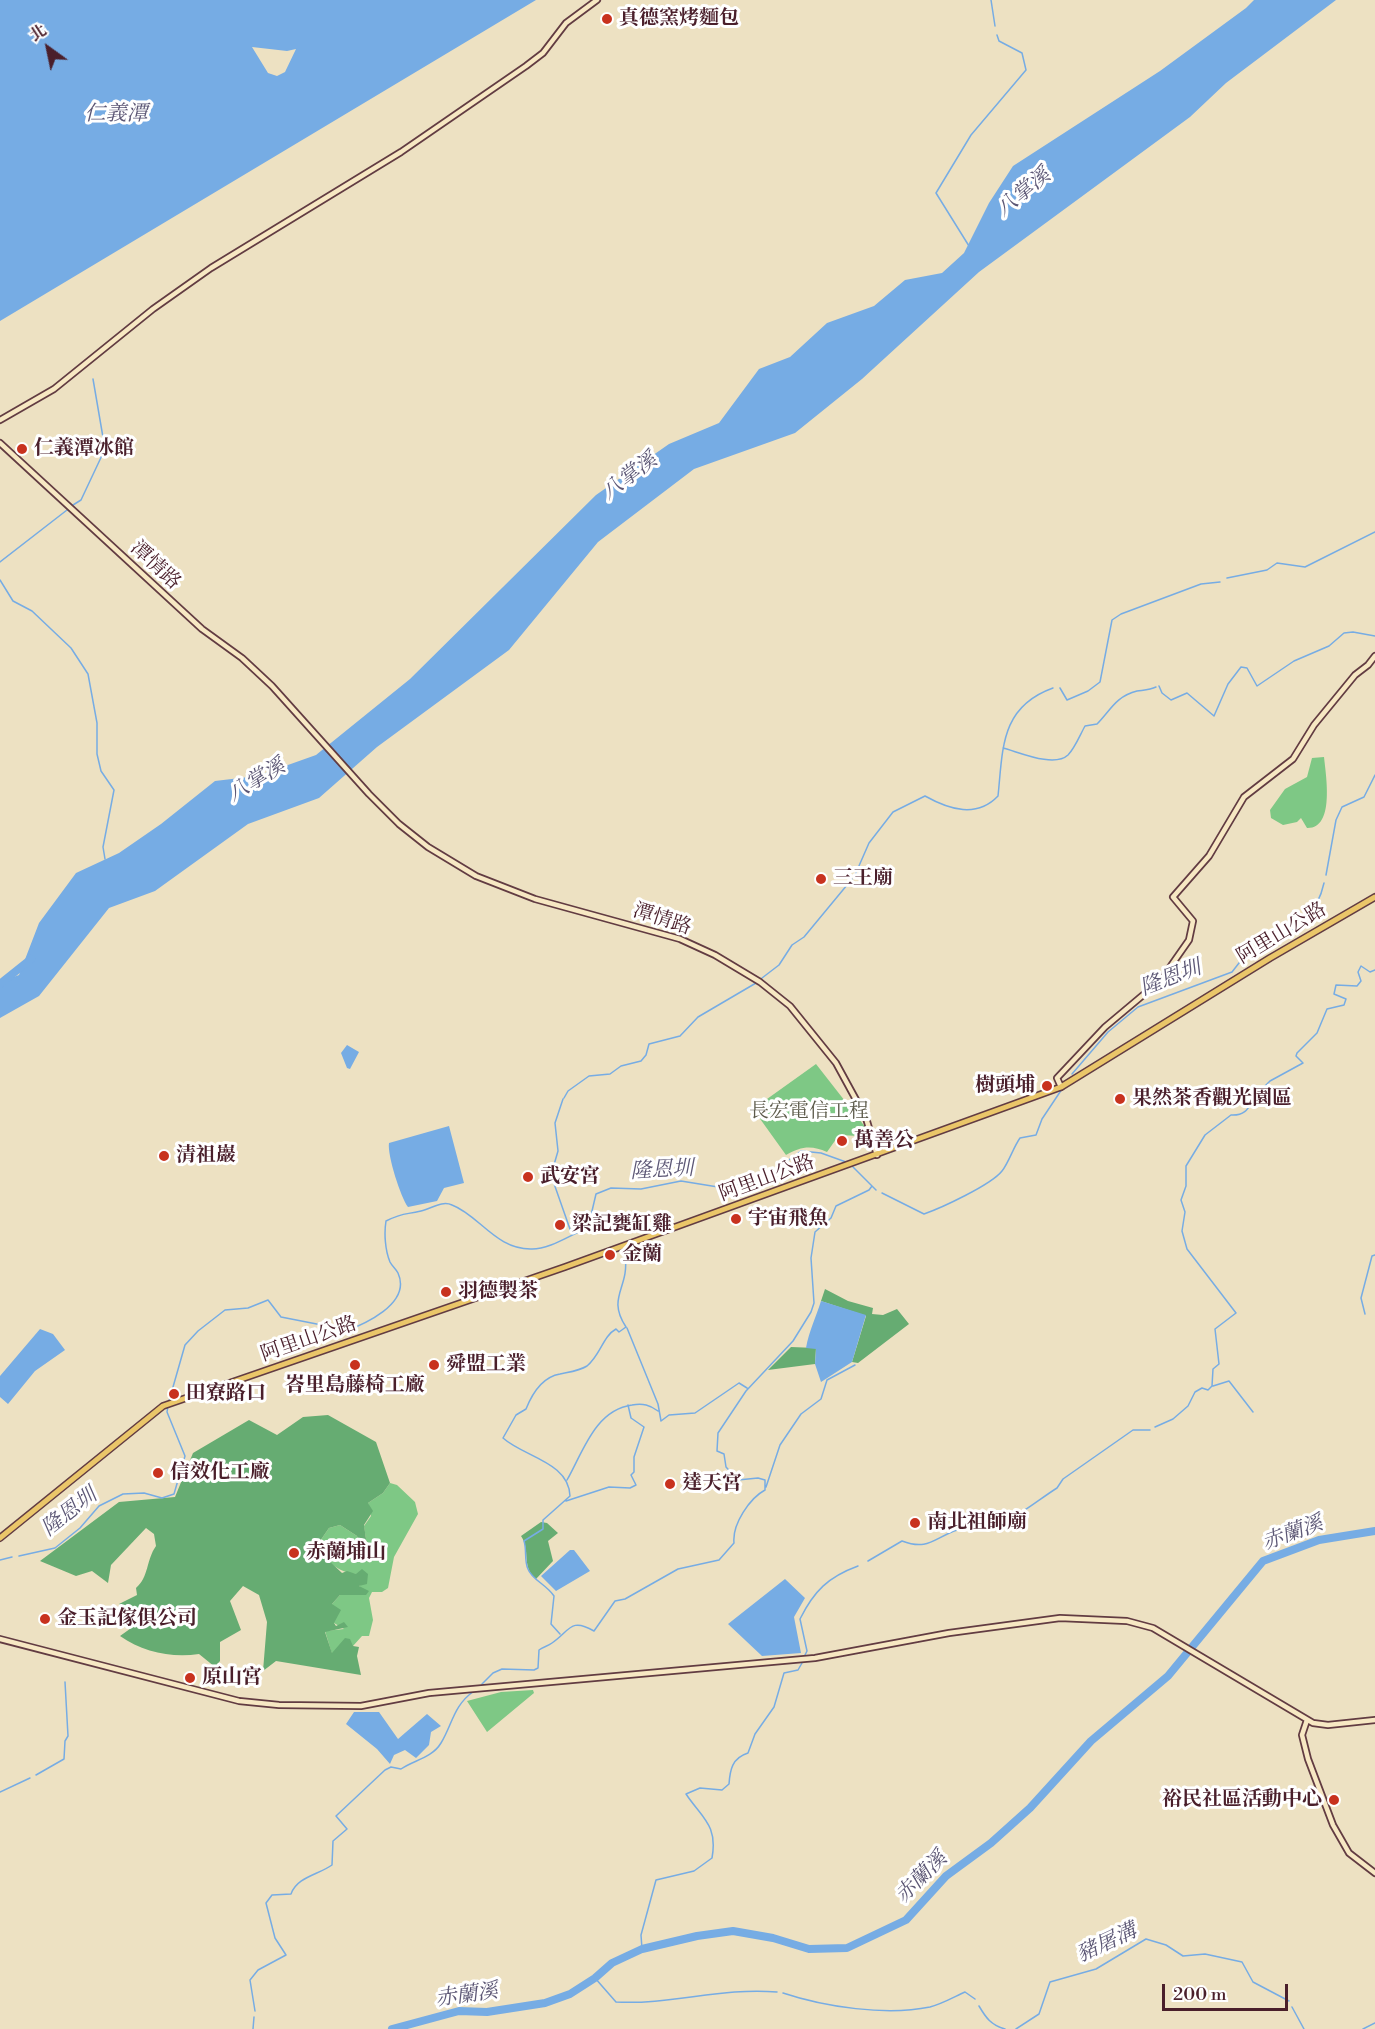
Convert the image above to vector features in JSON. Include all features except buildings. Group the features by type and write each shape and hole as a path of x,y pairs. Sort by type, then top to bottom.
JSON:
{"main road":[{"name":"阿里山公路","path":"0,1538 163,1406 576,1263 1060,1087 1270,958 1375,897"}],"street":[{"path":"0,420 54,389 153,309 211,268 401,152 526,66 543,53 566,23 597,0"},
{"name":"潭情路","path":"0,443 202,629 264,679 369,794 414,835 476,876 535,899 680,939 715,955 760,982 790,1006 836,1063 857,1098 877,1155"},
{"path":"1060,1087 1057,1078 1105,1027 1158,984 1187,943 1193,921 1173,897 1202,864 1243,800 1288,765 1352,679 1375,656"},
{"path":"0,1639 255,1704 362,1706 429,1693 815,1658 1047,1618 1127,1621 1161,1632 1306,1720 1328,1725 1375,1720"},
{"path":"1306,1720 1302,1735 1308,1759 1333,1825 1349,1853 1375,1873"}],"green space":[{"path":"1324,757 1327,800 1322,820 1316,826 1307,828 1301,818 1297,822 1283,825 1271,818 1270,810 1285,789 1307,777 1312,758"},
{"name":"長宏電信工程","path":"816,1064 866,1128 859,1136 839,1135 827,1152 807,1148 786,1155 753,1109"},
{"path":"825,1289 848,1301 873,1308 872,1314 883,1315 897,1309 909,1324 858,1363 852,1362 866,1316 821,1301"},
{"path":"791,1347 816,1348 815,1364 768,1370"},
{"path":"328,1415 376,1442 390,1483 383,1493 368,1503 373,1511 364,1525 367,1546 365,1549 360,1547 357,1536 340,1525 329,1528 318,1544 325,1557 342,1573 347,1571 356,1574 362,1569 368,1574 367,1584 359,1586 369,1591 366,1595 340,1595 332,1604 341,1610 334,1623 336,1626 344,1622 348,1627 325,1632 332,1653 345,1638 350,1639 353,1646 359,1647 357,1656 361,1675 276,1661 263,1671 267,1622 259,1595 243,1586 230,1601 241,1630 220,1642 220,1661 215,1667 199,1654 178,1655 148,1650 120,1636 134,1626 119,1604 137,1595 136,1588 143,1579 156,1546 154,1534 146,1528 111,1565 108,1583 92,1571 76,1576 40,1561 119,1502 175,1497 193,1453 249,1420 277,1435 303,1417"},
{"path":"390,1483 397,1485 415,1502 418,1514 394,1557 388,1588 382,1592 372,1592 369,1598 373,1620 369,1636 362,1636 353,1646 332,1654 325,1631 344,1629 334,1623 332,1604 340,1595 354,1595 362,1589 359,1586 364,1583 356,1574 344,1571 328,1561 318,1544 329,1528 340,1525 357,1536 360,1546 367,1546 364,1526 371,1516 368,1503 383,1493"},
{"path":"541,1522 547,1523 558,1533 548,1541 553,1561 536,1579 527,1564 524,1541 521,1536"},
{"path":"533,1690 534,1693 487,1732 467,1701 501,1692"}],"water":[{"name":"仁義潭","path":"0,0 536,0 0,321","holes":["252,47 287,51 296,49 285,72 277,76 268,73"]},
{"path":"1254,0 1336,0 1226,83 1190,117 979,272 862,379 795,433 694,469 598,542 509,650 377,747 319,798 248,824 155,891 109,908 39,996 0,1018 0,982 19,975 39,923 76,873 119,853 161,824 215,781 257,776 316,755 410,679 596,495 669,444 719,423 759,369 790,357 827,323 874,306 905,280 942,273 964,253 989,203 1013,166 1160,71"},
{"path":"347,1045 359,1052 350,1069 347,1068 341,1053"},
{"path":"449,1126 464,1183 444,1188 437,1201 408,1207 395,1176 389,1143"},
{"path":"821,1301 866,1315 852,1362 821,1382 815,1364 816,1349 806,1348"},
{"path":"40,1329 53,1334 65,1350 35,1371 8,1404 0,1397 0,1376"},
{"path":"570,1550 574,1550 590,1571 556,1591 541,1576"},
{"path":"785,1579 805,1598 794,1617 801,1653 762,1656 728,1624"},
{"path":"354,1712 379,1712 398,1739 427,1714 441,1726 431,1732 429,1745 416,1758 405,1750 394,1755 390,1764 377,1749 346,1724"}],"waterway":[{"path":"991,0 995,26"},
{"path":"969,246 936,193 971,135 1026,70 1022,53 999,41 997,35"},
{"path":"73,505 81,500 105,449 93,379"},
{"path":"0,562 67,510"},
{"path":"1227,578 1267,570 1277,563 1305,567 1375,532"},
{"path":"0,580 13,601 32,611 71,648 88,674 97,723 97,754 101,771 114,790 103,847 105,859"},
{"path":"1060,688 1067,700 1088,691 1100,682 1112,620 1121,614 1201,584 1220,582"},
{"path":"1159,686 1162,693 1171,700 1187,693 1214,716 1228,684 1241,667 1247,668 1257,686 1294,661 1329,646 1344,633 1353,632 1375,636"},
{"path":"1003,748 1046,760 1062,759 1073,749 1085,726 1097,724 1124,696 1156,687"},
{"path":"855,875 869,843 893,812 925,796 944,805 963,810 981,807 998,796 1004,746 1014,718 1023,706 1036,696 1053,688"},
{"name":"隆恩圳","path":"1326,875 1336,820 1342,807 1364,797 1375,775"},
{"path":"762,978 779,965 792,945 804,937 852,879"},
{"name":"隆恩圳","path":"1269,946 1304,920 1316,904 1324,883"},
{"name":"隆恩圳","path":"1072,1074 1108,1032 1138,1007 1232,972 1239,963 1263,949"},
{"name":"八掌溪","path":"0,984 31,959"},
{"path":"1261,1090 1270,1081 1303,1063 1296,1056 1297,1053 1317,1033 1327,1009 1344,1005 1346,999 1334,994 1336,985 1357,986 1361,981 1358,972 1361,966 1370,972 1375,970"},
{"path":"564,1098 568,1091 589,1076 610,1074 621,1066 641,1061 646,1055 649,1044 680,1036 698,1017 756,983"},
{"name":"隆恩圳","path":"882,1193 924,1214 977,1189 1002,1171 1020,1138 1036,1135 1042,1119 1062,1089"},
{"path":"1155,1427 1173,1419 1188,1406 1195,1392 1202,1388 1208,1390 1212,1386 1213,1369 1219,1364 1215,1329 1236,1313 1187,1249 1182,1231 1185,1212 1181,1200 1186,1186 1186,1166 1205,1135 1231,1115 1244,1112 1257,1095"},
{"path":"563,1099 555,1123 558,1151 551,1175 571,1232"},
{"name":"隆恩圳","path":"169,1401 185,1345 198,1331 225,1310 248,1308 268,1300 281,1317 332,1327 341,1333 383,1312 398,1294 400,1284 398,1273 388,1257 385,1236 386,1221 397,1216 440,1204 448,1204 462,1210 508,1244 532,1249 554,1244 588,1228 596,1194 611,1188 641,1189 681,1181 718,1187 745,1184 764,1178 801,1151 821,1153 846,1162"},
{"name":"隆恩圳","path":"853,1167 876,1190"},
{"path":"482,1684 493,1673 502,1669 534,1670 538,1668 539,1650 552,1643 571,1627 580,1625 594,1631 615,1601 625,1599 678,1569 719,1560 734,1543 739,1520 748,1505 765,1490 765,1480 758,1478 738,1480 726,1467 724,1454 717,1451 718,1433 746,1391 793,1341 811,1312 814,1303 811,1258 815,1232 831,1218 836,1206 869,1190 872,1186"},
{"path":"1365,1314 1361,1298 1372,1256 1375,1255"},
{"path":"560,1634 551,1624 554,1596 530,1573 526,1563 524,1541 543,1529 543,1520 570,1496 568,1485 554,1468 503,1438 516,1415 526,1409 543,1382 554,1376 587,1366 612,1332 616,1329 619,1332 626,1327 618,1308 626,1267 625,1256"},
{"path":"627,1328 658,1404 661,1421 669,1415 695,1413 739,1383 747,1388"},
{"path":"766,1487 780,1445 801,1414 821,1399 827,1380 855,1365"},
{"path":"1213,1386 1229,1381 1253,1412"},
{"path":"567,1480 585,1445 608,1415 636,1404 646,1405 658,1411"},
{"path":"566,1501 609,1487 630,1488 636,1485 631,1475 634,1472 634,1457 644,1427 631,1418 628,1405"},
{"name":"隆恩圳","path":"19,1556 55,1548 80,1528 99,1506 123,1494 144,1493 162,1498 174,1494 185,1456 167,1412 168,1406"},
{"path":"868,1561 902,1541 918,1545 925,1544 957,1530 988,1527 1006,1521 1057,1488 1063,1479 1133,1430 1150,1430"},
{"name":"赤蘭溪","path":"392,2029 459,2011 487,2012 545,2003 570,1994 595,1978 612,1963 642,1949 697,1936 733,1931 773,1938 809,1949 847,1948 906,1920 946,1876 991,1843 1030,1808 1091,1741 1168,1676 1263,1561 1319,1540 1375,1531"},
{"name":"隆恩圳","path":"0,1560 12,1557"},
{"path":"805,1655 807,1651 800,1619 805,1609 830,1580 858,1566"},
{"path":"642,1949 641,1935 656,1880 694,1871 712,1858 711,1830 686,1794 700,1788 722,1790 729,1784 735,1761 748,1753 755,1734 774,1707 784,1673 798,1670 802,1663"},
{"path":"36,1775 64,1759 65,1741 68,1736 65,1682"},
{"path":"255,2011 250,1980 258,1970 286,1955 275,1938 266,1903 272,1895 291,1894 303,1880 332,1865 333,1841 347,1829 336,1816 385,1770 391,1767 401,1769 433,1752 441,1743 457,1709 474,1691"},
{"path":"0,1792 30,1778"},
{"name":"豬屠溝","path":"1016,2029 1039,2014 1050,1982 1096,1969 1146,1939 1166,1945 1183,1956 1205,1954 1242,1962 1253,1982 1289,2001"},
{"name":"豬屠溝","path":"595,1978 616,2002 657,2001 736,1992 777,1992"},
{"name":"豬屠溝","path":"783,1993 836,2006 894,2011 930,2007 965,1992 975,1999"},
{"name":"豬屠溝","path":"979,2006 989,2020 1005,2029"},
{"name":"豬屠溝","path":"1292,2007 1304,2029"},
{"path":"253,2029 254,2017"},
{"name":"豬屠溝","path":"1363,2029 1375,2023"}],"place":[{"name":"真德窯烤麵包","path":"607,19"},
{"name":"仁義潭冰館","path":"22,449"},
{"name":"三王廟","path":"821,879"},
{"name":"樹頭埔","path":"1047,1086"},
{"name":"果然茶香觀光園區","path":"1120,1099"},
{"name":"萬善公","path":"842,1141"},
{"name":"清祖巖","path":"164,1156"},
{"name":"武安宮","path":"528,1177"},
{"name":"宇宙飛魚","path":"736,1219"},
{"name":"梁記甕缸雞","path":"560,1225"},
{"name":"金蘭","path":"610,1255"},
{"name":"羽德製茶","path":"446,1292"},
{"name":"峇里島藤椅工廠","path":"355,1365"},
{"name":"舜盟工業","path":"434,1365"},
{"name":"田寮路口","path":"174,1394"},
{"name":"信效化工廠","path":"158,1473"},
{"name":"達天宮","path":"670,1484"},
{"name":"南北祖師廟","path":"915,1523"},
{"name":"赤蘭埔山","path":"294,1553"},
{"name":"金玉記傢俱公司","path":"45,1619"},
{"name":"原山宮","path":"190,1678"},
{"name":"裕民社區活動中心","path":"1334,1800"}]}
